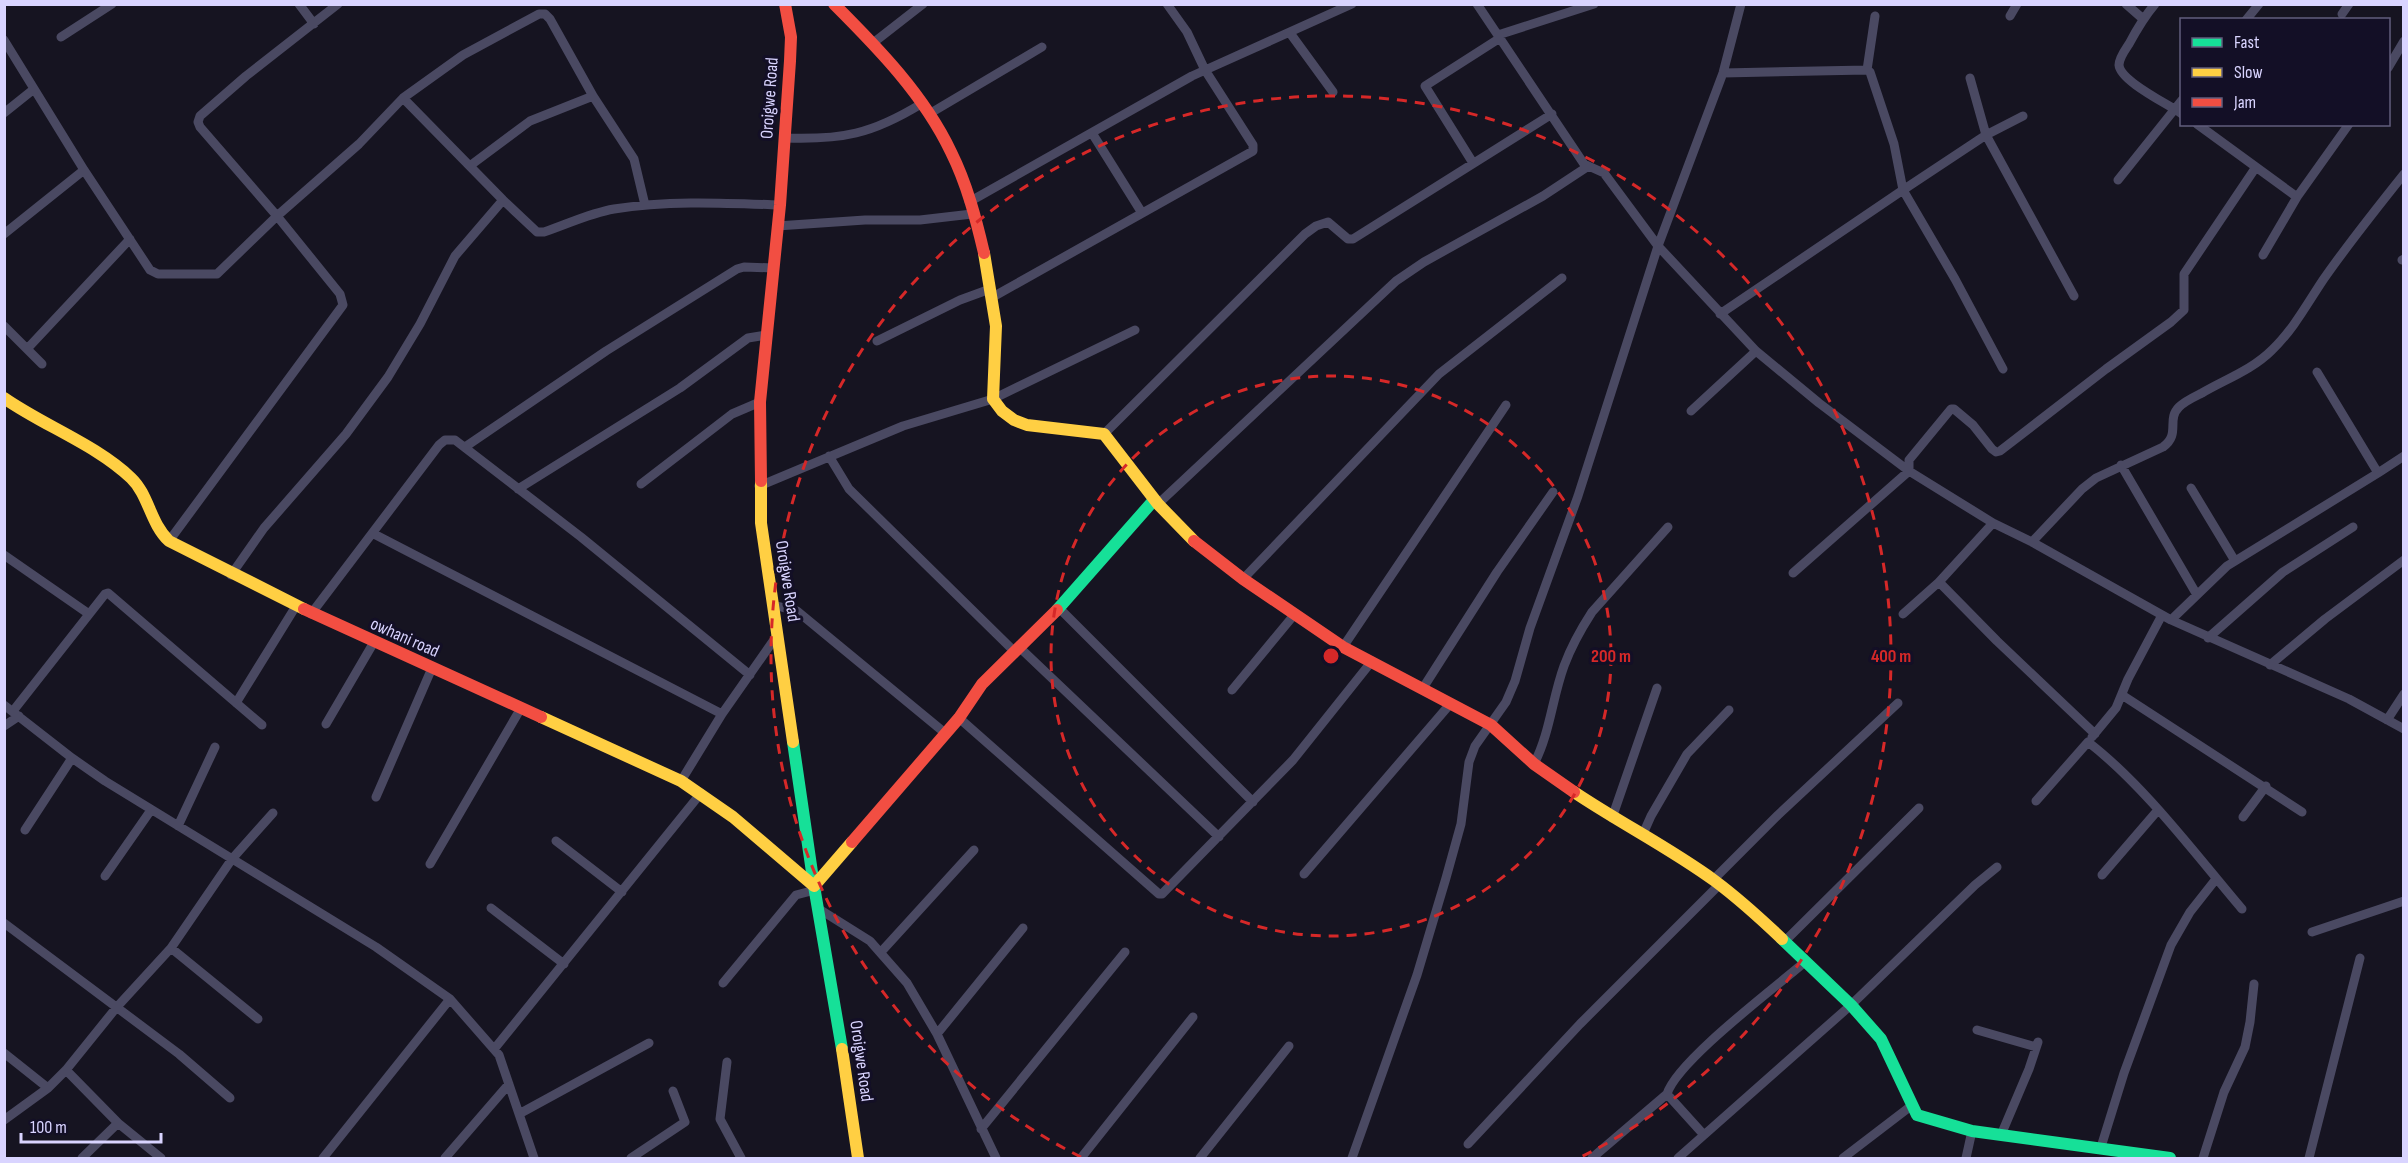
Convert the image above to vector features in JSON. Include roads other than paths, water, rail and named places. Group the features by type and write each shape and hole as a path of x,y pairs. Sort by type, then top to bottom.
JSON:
{"street":[{"path":"299,4 315,24"},
{"path":"169,541 343,305 340,294 198,122 200,116 246,76 338,4"},
{"name":"Oroigwe Road","path":"785,4 790,37 785,138 760,402 759,486 762,533 858,1158"},
{"path":"834,4 873,43 929,114 950,149 981,243 991,293 997,345 993,399 1005,414 1026,425 1104,434 1156,502 1197,544 1243,579 1343,647 1491,724 1534,764 1612,818 1643,834 1716,882 1746,905 1851,1005 1886,1047 1917,1115 1924,1119 1972,1131 2101,1147 2156,1158 2170,1158"},
{"path":"873,43 923,4"},
{"path":"877,341 960,300 991,293 1253,151 1253,145 1205,70 1187,32 1167,4"},
{"path":"969,202 1175,85 1352,4"},
{"path":"1477,4 1587,167 1604,173 1659,246 1720,314 1756,351 1819,404 1909,471 1992,523 2032,542 2171,620 2349,699 2403,729"},
{"path":"1473,163 1425,86 1499,36 1594,4"},
{"path":"1352,1158 1417,975 1446,878 1461,824 1469,762 1481,736 1506,702 1515,681 1530,628 1578,496 1659,246 1723,73 1741,4"},
{"path":"2010,16 2017,4"},
{"path":"2126,4 2142,18"},
{"path":"2118,180 2178,111 2128,80 2118,63 2142,18 2155,4"},
{"path":"2248,18 2259,4"},
{"path":"2343,14 2349,4"},
{"path":"61,37 109,5"},
{"path":"4,40 84,170 153,273 213,275 219,272 277,216 359,144 403,98 473,49 539,14 545,14 550,19 593,96 634,159 645,205"},
{"path":"1866,70 1875,16"},
{"path":"1290,33 1333,92"},
{"path":"2390,64 2403,41"},
{"path":"929,114 1042,47"},
{"path":"1723,73 1866,70 1872,75 1886,118 1903,190 2003,369"},
{"path":"1970,78 1986,135 2074,296"},
{"path":"4,113 34,89"},
{"path":"471,165 530,121 593,96"},
{"path":"403,98 530,227 537,231 544,232 600,212 645,205 703,203 780,205"},
{"path":"785,138 824,140 844,137 883,124 921,104"},
{"path":"1104,434 1305,234 1316,226 1328,222 1348,239 1353,239 1552,114"},
{"path":"1720,314 1986,135 2023,116"},
{"path":"2200,126 2297,197"},
{"path":"2263,255 2297,197 2348,126"},
{"path":"1092,133 1142,213"},
{"path":"723,983 796,896 815,888 959,718 982,684 1059,608 1156,502 1396,281 1424,262 1543,196 1587,167"},
{"path":"1793,573 1909,471 1909,460 1950,408 1972,425 1992,450 2000,451 2171,322 2184,309 2184,274 2256,167"},
{"path":"4,234 84,170"},
{"path":"2032,542 2082,489 2096,478 2163,447 2171,441 2174,435 2174,416 2177,409 2212,387 2249,369 2273,350 2293,326 2324,279 2403,174"},
{"path":"231,575 264,528 346,434 388,377 420,324 455,256 503,200"},
{"path":"777,226 865,220 929,219 972,214"},
{"path":"27,349 130,239"},
{"path":"465,447 636,332 737,269 744,267 773,268"},
{"path":"1243,579 1439,374 1562,278"},
{"path":"4,326 42,364"},
{"path":"759,486 903,426 993,399 1136,330"},
{"path":"518,489 680,388 748,338 766,335"},
{"path":"1691,411 1756,351"},
{"path":"2317,372 2378,473"},
{"name":"owhani road","path":"4,398 123,471 141,489 160,534 169,541 231,575 311,614 681,781 742,824 815,888"},
{"path":"641,484 732,414 760,402"},
{"path":"1343,647 1506,405"},
{"path":"311,614 374,534 439,445 451,439 465,447 750,675"},
{"path":"829,456 849,489 1017,650 1219,837"},
{"path":"2171,620 2235,561 2403,456"},
{"path":"2121,465 2196,595"},
{"path":"2191,488 2235,561"},
{"path":"1423,688 1497,572 1553,492"},
{"path":"1903,614 1939,582 1992,523"},
{"path":"1534,764 1544,745 1563,668 1584,624 1592,612 1668,527"},
{"path":"2208,638 2283,572 2353,527"},
{"path":"374,534 723,714"},
{"path":"4,555 89,614"},
{"path":"2270,664 2403,560"},
{"path":"1939,582 2092,738 2100,751 2158,810 2242,909"},
{"path":"4,726 105,594 111,594 262,725"},
{"path":"773,605 798,611 945,734"},
{"path":"236,703 296,606"},
{"path":"1059,608 1252,802"},
{"path":"1232,690 1294,615"},
{"path":"2036,801 2116,708 2128,679 2162,615"},
{"path":"681,781 723,714 778,634"},
{"path":"326,724 374,642"},
{"path":"959,718 1159,894 1166,892 1293,760 1372,662"},
{"path":"376,797 432,668"},
{"path":"1612,818 1657,688"},
{"path":"2387,720 2403,694"},
{"path":"2122,695 2266,786 2302,812"},
{"path":"1304,874 1451,703"},
{"path":"1468,1144 1778,815 1899,703"},
{"path":"4,705 72,758 151,810 376,947 450,999 495,1048 534,1158"},
{"path":"430,864 521,708"},
{"path":"1643,834 1687,754 1730,710"},
{"path":"178,826 215,747"},
{"path":"25,830 72,758"},
{"path":"2243,818 2266,786"},
{"path":"495,1048 701,793"},
{"path":"1785,941 1918,808"},
{"path":"105,876 151,810"},
{"path":"2102,875 2158,810"},
{"path":"4,1120 48,1089 66,1070 116,1008 171,948 232,859 273,813"},
{"path":"556,841 622,892"},
{"path":"881,952 974,850"},
{"path":"1678,1158 1851,1005 1975,885 1997,867"},
{"path":"2101,1147 2124,1073 2171,945 2190,912 2216,879"},
{"path":"2312,932 2403,901"},
{"path":"491,908 564,964"},
{"path":"819,909 852,929 881,952 907,983 937,1034 996,1158"},
{"path":"4,923 179,1054 230,1098"},
{"path":"937,1034 1023,928"},
{"path":"171,948 258,1019"},
{"path":"981,1129 1125,952"},
{"path":"2309,1158 2360,958"},
{"path":"1592,1158 1667,1094 1669,1086 1689,1063 1806,961"},
{"path":"2203,1158 2224,1092 2245,1047 2254,984"},
{"path":"323,1158 450,999"},
{"path":"1081,1158 1193,1017"},
{"path":"1977,1030 2037,1044 2001,1135"},
{"path":"519,1114 649,1043"},
{"path":"1200,1158 1290,1046"},
{"path":"4,1053 48,1089"},
{"path":"727,1062 720,1119 741,1158"},
{"path":"66,1070 118,1123 161,1158"},
{"path":"445,1158 509,1084"},
{"path":"631,1158 685,1122 673,1091"},
{"path":"1667,1094 1704,1135"},
{"path":"1843,1158 1911,1106"},
{"path":"82,1158 118,1123"},
{"path":"1966,1158 1972,1131"}]}
